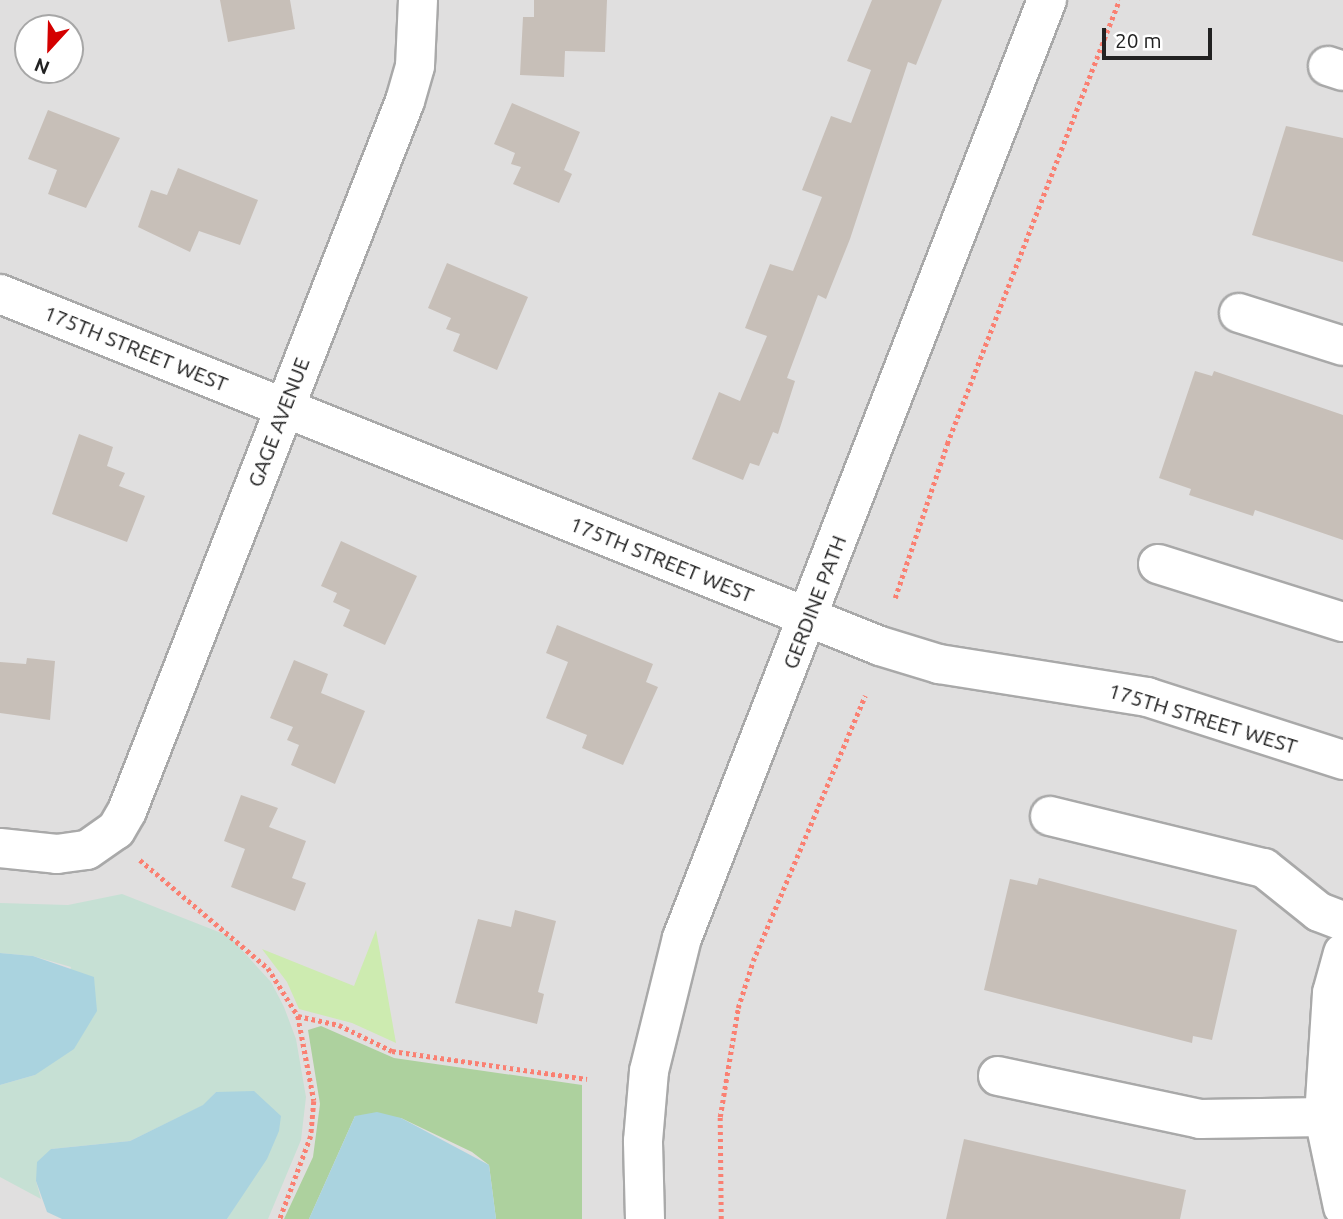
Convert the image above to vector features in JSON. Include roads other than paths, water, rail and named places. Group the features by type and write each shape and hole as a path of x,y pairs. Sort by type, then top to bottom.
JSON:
{"street":[{"name":"GAGE AVENUE","path":"0,848 77,851 109,835 127,811 405,100 415,66 418,0"},
{"name":"GERDINE PATH","path":"645,1219 643,1141 649,1071 665,995 682,938 1047,0"},
{"name":"175TH STREET WEST","path":"0,294 808,618 939,664 1147,697 1343,760"},
{"path":"1239,313 1343,346"},
{"path":"1158,564 1343,622"},
{"path":"1050,816 1264,868 1319,912 1343,921"},
{"path":"1343,953 1332,993 1324,1117 1343,1208"},
{"path":"998,1076 1200,1119 1324,1117"}],"water":[{"path":"0,953 33,956 94,977 97,1011 74,1049 35,1075 0,1085"},
{"path":"254,1091 281,1116 279,1131 267,1159 227,1219 62,1219 47,1212 36,1181 37,1162 51,1149 130,1141 203,1105 216,1092"},
{"path":"377,1112 401,1118 489,1165 496,1219 309,1219 355,1116"}]}
